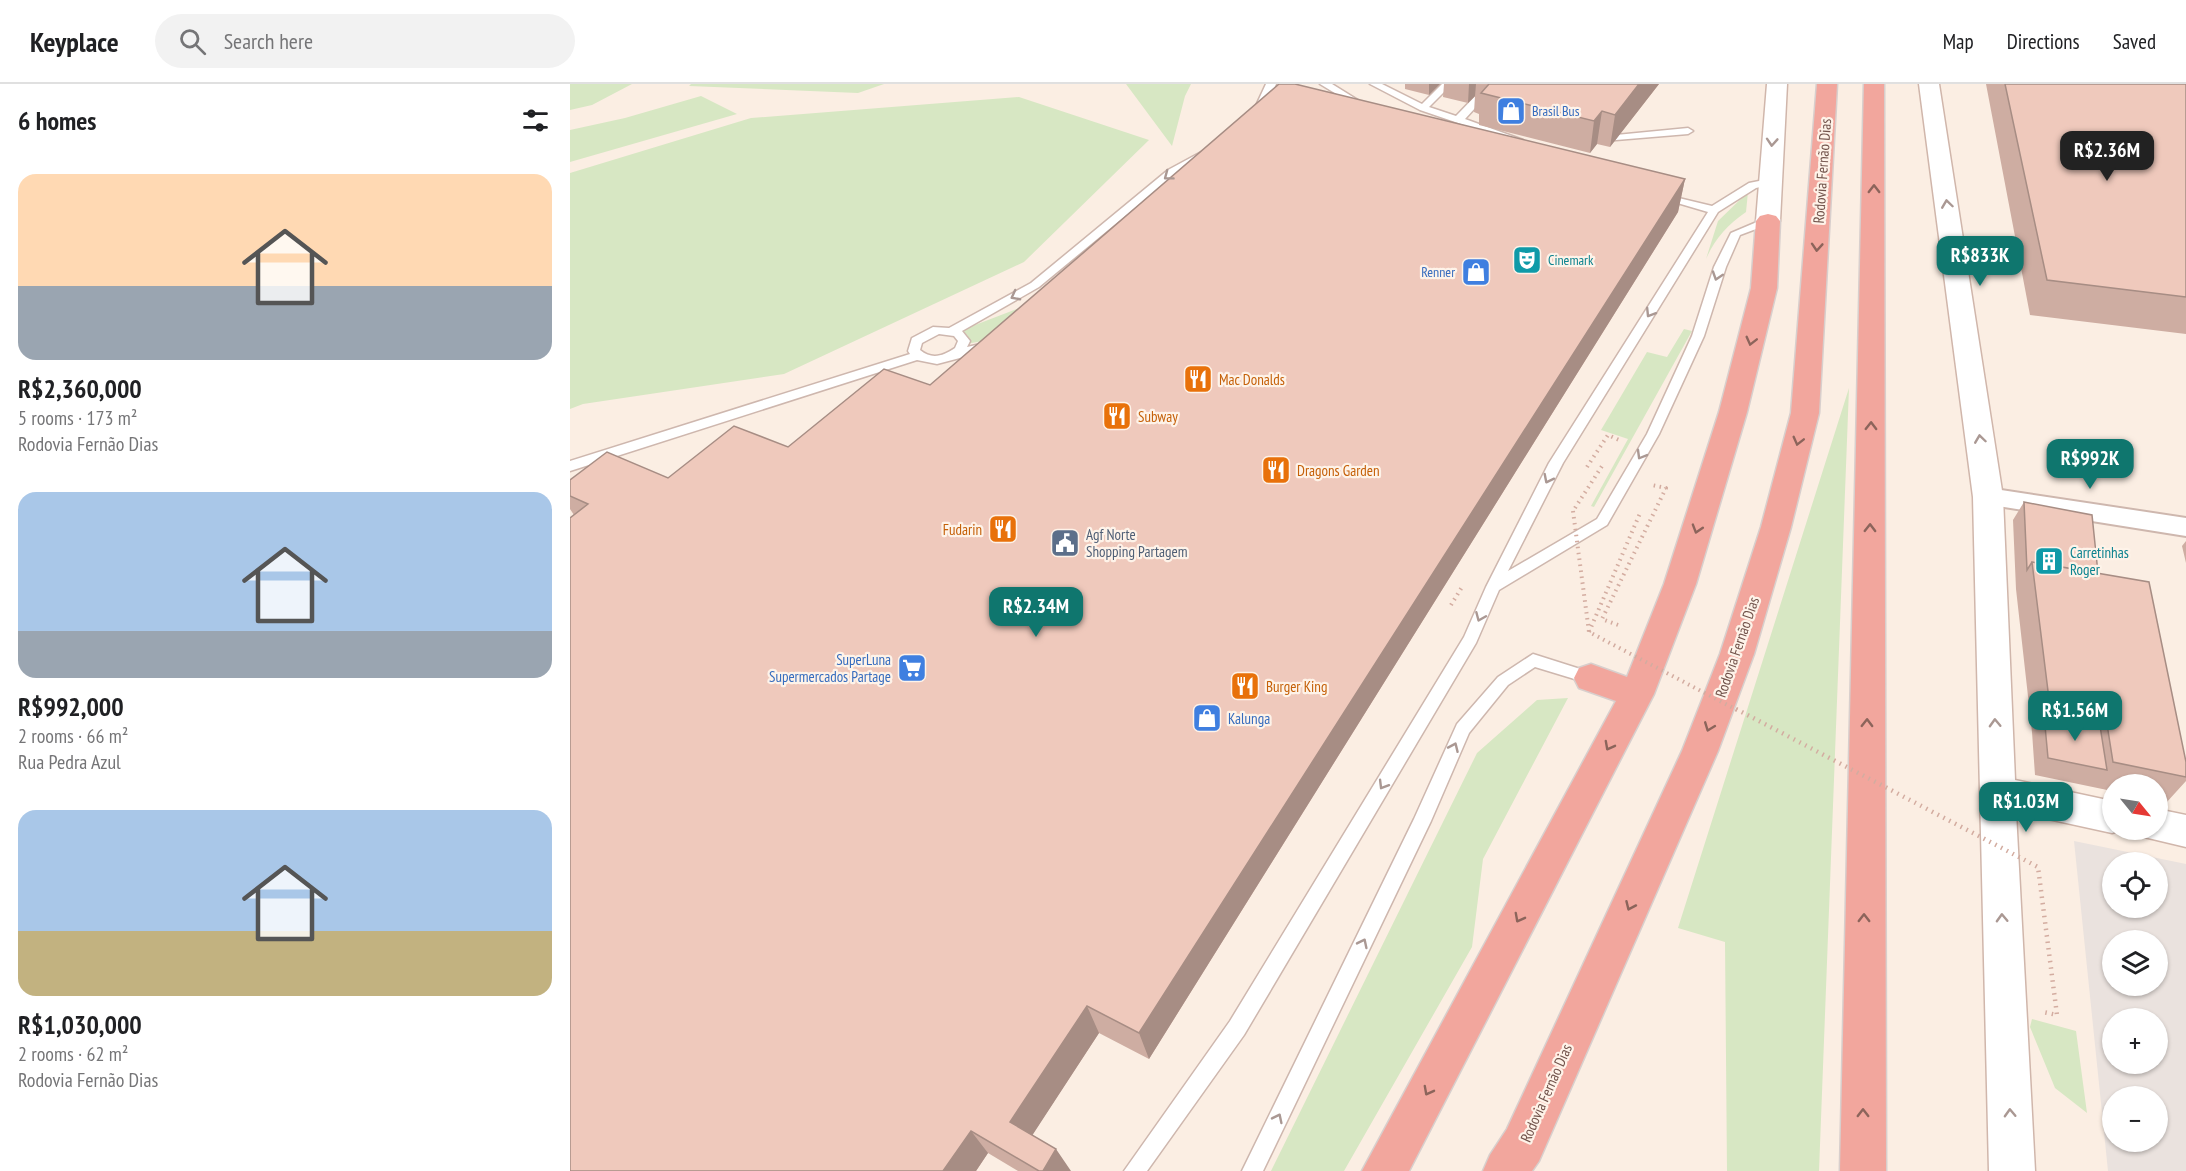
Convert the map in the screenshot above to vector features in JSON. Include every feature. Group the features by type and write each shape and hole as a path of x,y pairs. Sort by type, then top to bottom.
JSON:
{"highway":[{"name":"Rodovia Fernão Dias","path":"1506,1171 1523,1145 1700,751 1737,654 1776,527 1805,413 1827,84"},
{"path":"1863,1171 1874,84"},
{"path":"1385,1171 1637,694 1680,584 1733,412 1764,288 1768,221"},
{"path":"1591,678 1637,694"}],"main road":[{"path":"1768,221 1777,84"},
{"path":"1929,84 1988,497 2012,1171"},
{"path":"1997,791 2042,803 2102,814"},
{"path":"2168,827 2186,831"}],"street":[{"path":"1988,497 2186,527"}],"lane":[{"path":"1254,114 1262,107 1272,84"},
{"path":"1325,84 1370,110 1341,106"},
{"path":"1375,84 1423,108 1518,140"},
{"path":"1392,94 1402,84"},
{"path":"1423,108 1447,84"},
{"path":"1458,120 1492,84"},
{"path":"1623,120 1608,139 1688,131"},
{"path":"953,331 1035,285 1172,172 1219,143"},
{"path":"1134,1171 1237,1028 1471,639 1493,587 1556,464 1714,210 1753,185 1769,182"},
{"path":"1649,194 1714,210"},
{"path":"1493,587 1602,522 1653,434 1698,336 1720,267 1736,233 1768,221"},
{"path":"917,356 914,346 921,337 937,330 958,333 964,341 955,354"},
{"path":"570,466 917,356 930,360 997,343"},
{"path":"1252,1171 1422,821 1463,729 1503,681 1533,660 1591,678"}],"path":[{"path":"1618,625 1602,619 1666,488 1651,485 1647,495"},
{"path":"1589,632 1643,505"},
{"path":"1573,511 1589,632"},
{"path":"1451,605 1462,586"},
{"path":"1589,632 2038,867 2057,1015 2043,1012"}],"shaded area":[{"path":"2074,841 2128,852 2102,852 2102,918 2168,918 2168,860 2186,864 2186,1171 2108,1171 2106,1152 2168,1152 2168,1086 2102,1086 2102,1113"}],"green space":[{"path":"570,84 632,84 592,105 570,110"},
{"path":"691,84 884,84 858,93 689,86"},
{"path":"1126,84 1191,84 1185,96 1172,146"},
{"path":"701,96 737,114 570,162 570,130 625,118"},
{"path":"1019,97 1149,140 1024,262 784,374 583,404 570,409 570,173 751,118"},
{"path":"1748,192 1746,212 1722,233 1706,259 1718,221"},
{"path":"1040,300 994,339 966,344 968,336 962,330"},
{"path":"1684,329 1692,331 1594,507 1591,506 1628,439 1601,430 1647,352 1667,357"},
{"path":"1849,388 1819,1171 1727,1171 1725,942 1678,928"},
{"path":"1568,698 1483,859 1472,947 1344,1171 1271,1171 1477,753 1537,700"},
{"path":"2032,1019 2076,1031 2087,1113 2055,1088 2030,1027"}],"building":[{"path":"1279,84 1295,84 1685,179 1139,1033 1087,1006 1010,1122 1056,1149 1043,1171 1039,1171 971,1131 943,1171 570,1171 570,518 588,504 570,496 570,480 607,452 668,478 734,426 788,447 884,369 930,385"},
{"path":"1489,84 1639,84 1615,115 1602,111 1594,121 1481,93"},
{"path":"2005,84 2186,84 2186,297 2047,280"},
{"path":"2024,502 2092,515 2098,573 2032,562 2027,570"},
{"path":"2032,562 2149,582 2186,762 2186,777 2113,762 2106,718 2050,707"},
{"path":"2044,715 2100,726 2107,770 2048,758"}],"place":[{"name":"Brasil Bus","path":"1511,111"},
{"name":"Cinemark","path":"1527,260"},
{"name":"Renner","path":"1476,272"},
{"name":"Mac Donalds","path":"1198,379"},
{"name":"Subway","path":"1117,416"},
{"name":"Dragons Garden","path":"1276,470"},
{"name":"Fudarin","path":"1003,529"},
{"name":"Agf Norte Shopping Partagem","path":"1065,543"},
{"name":"Carretinhas Roger","path":"2049,561"},
{"name":"SuperLuna Supermercados Partage","path":"912,668"},
{"name":"Burger King","path":"1245,686"},
{"name":"Kalunga","path":"1207,718"}]}
